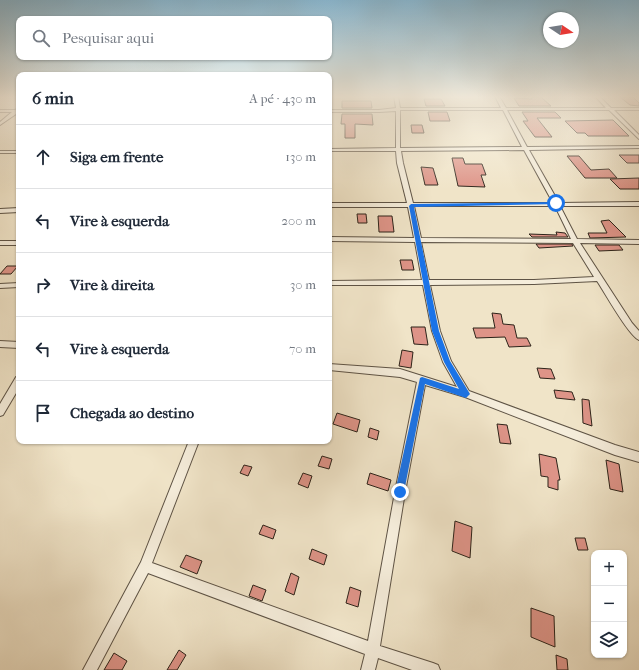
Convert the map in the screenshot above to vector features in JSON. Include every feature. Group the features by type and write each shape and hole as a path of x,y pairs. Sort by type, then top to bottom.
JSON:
{"street":[{"path":"398,127 398,149 400,163 411,206 436,331 447,362 466,394"},
{"path":"514,127 576,241 599,279 639,338"},
{"path":"628,127 639,138"},
{"path":"332,150 639,147"},
{"path":"0,152 16,152"},
{"path":"332,205 411,206 556,203 639,204"},
{"path":"0,211 16,210"},
{"path":"332,239 639,242"},
{"path":"0,243 16,243"},
{"path":"332,283 542,282 599,279"},
{"path":"0,286 16,285"},
{"path":"0,344 16,345"},
{"path":"332,367 400,373 466,394 608,447 639,457"},
{"path":"368,670 373,650 400,492 422,380"},
{"path":"0,412 16,385"},
{"path":"90,670 145,566 193,444"},
{"path":"145,566 373,650 433,670"}],"building":[{"path":"345,127 355,127 355,138 345,138"},
{"path":"411,127 423,127 424,133 412,133"},
{"path":"528,127 544,127 552,137 535,137"},
{"path":"571,127 620,127 629,136 588,136 585,133 577,133"},
{"path":"619,155 639,155 639,163 627,163"},
{"path":"567,156 579,156 591,170 609,169 617,178 585,178"},
{"path":"452,158 463,158 465,164 482,164 486,175 481,175 485,187 458,186"},
{"path":"421,167 433,168 438,185 425,185"},
{"path":"639,178 639,189 620,189 610,179"},
{"path":"357,214 366,214 367,223 358,223"},
{"path":"378,216 392,216 394,232 379,232"},
{"path":"609,220 626,237 590,238 588,233 607,233 601,221"},
{"path":"556,232 565,233 568,237 532,237 529,234 557,235"},
{"path":"536,244 572,244 573,246 539,248"},
{"path":"595,245 619,245 623,250 599,251"},
{"path":"400,260 412,260 414,270 402,270"},
{"path":"7,266 16,266 16,268 11,274 0,274"},
{"path":"492,313 501,314 503,324 514,325 517,338 527,338 531,346 509,347 505,337 476,338 473,328 495,328"},
{"path":"411,327 425,327 428,345 414,344"},
{"path":"402,350 413,352 411,368 399,366"},
{"path":"537,368 551,369 555,379 540,378"},
{"path":"554,390 572,392 575,400 556,398"},
{"path":"582,399 589,400 592,426 583,423"},
{"path":"337,413 360,420 357,432 333,424"},
{"path":"497,424 507,425 511,444 500,443"},
{"path":"370,428 379,431 377,440 368,437"},
{"path":"539,454 556,458 560,480 558,480 558,490 548,487 548,477 541,476"},
{"path":"322,456 332,459 329,469 318,466"},
{"path":"606,460 619,464 623,492 610,489"},
{"path":"244,465 252,467 248,476 240,473"},
{"path":"303,473 312,476 308,488 298,484"},
{"path":"370,473 391,480 388,491 367,484"},
{"path":"455,521 472,527 470,558 452,551"},
{"path":"263,525 276,530 273,539 259,534"},
{"path":"575,538 585,538 588,550 578,550"},
{"path":"312,549 327,555 324,565 309,559"},
{"path":"186,555 202,561 197,574 180,567"},
{"path":"291,573 299,577 294,595 285,591"},
{"path":"253,585 266,590 262,601 249,596"},
{"path":"350,587 361,591 358,607 346,603"},
{"path":"531,608 554,616 555,647 531,637"},
{"path":"179,650 186,655 177,670 167,670"},
{"path":"114,653 127,661 122,670 104,670"},
{"path":"556,655 567,659 568,670 557,670"}],"route":[{"path":"400,492 422,380 466,394 447,362 436,331 411,206 556,203"}]}
